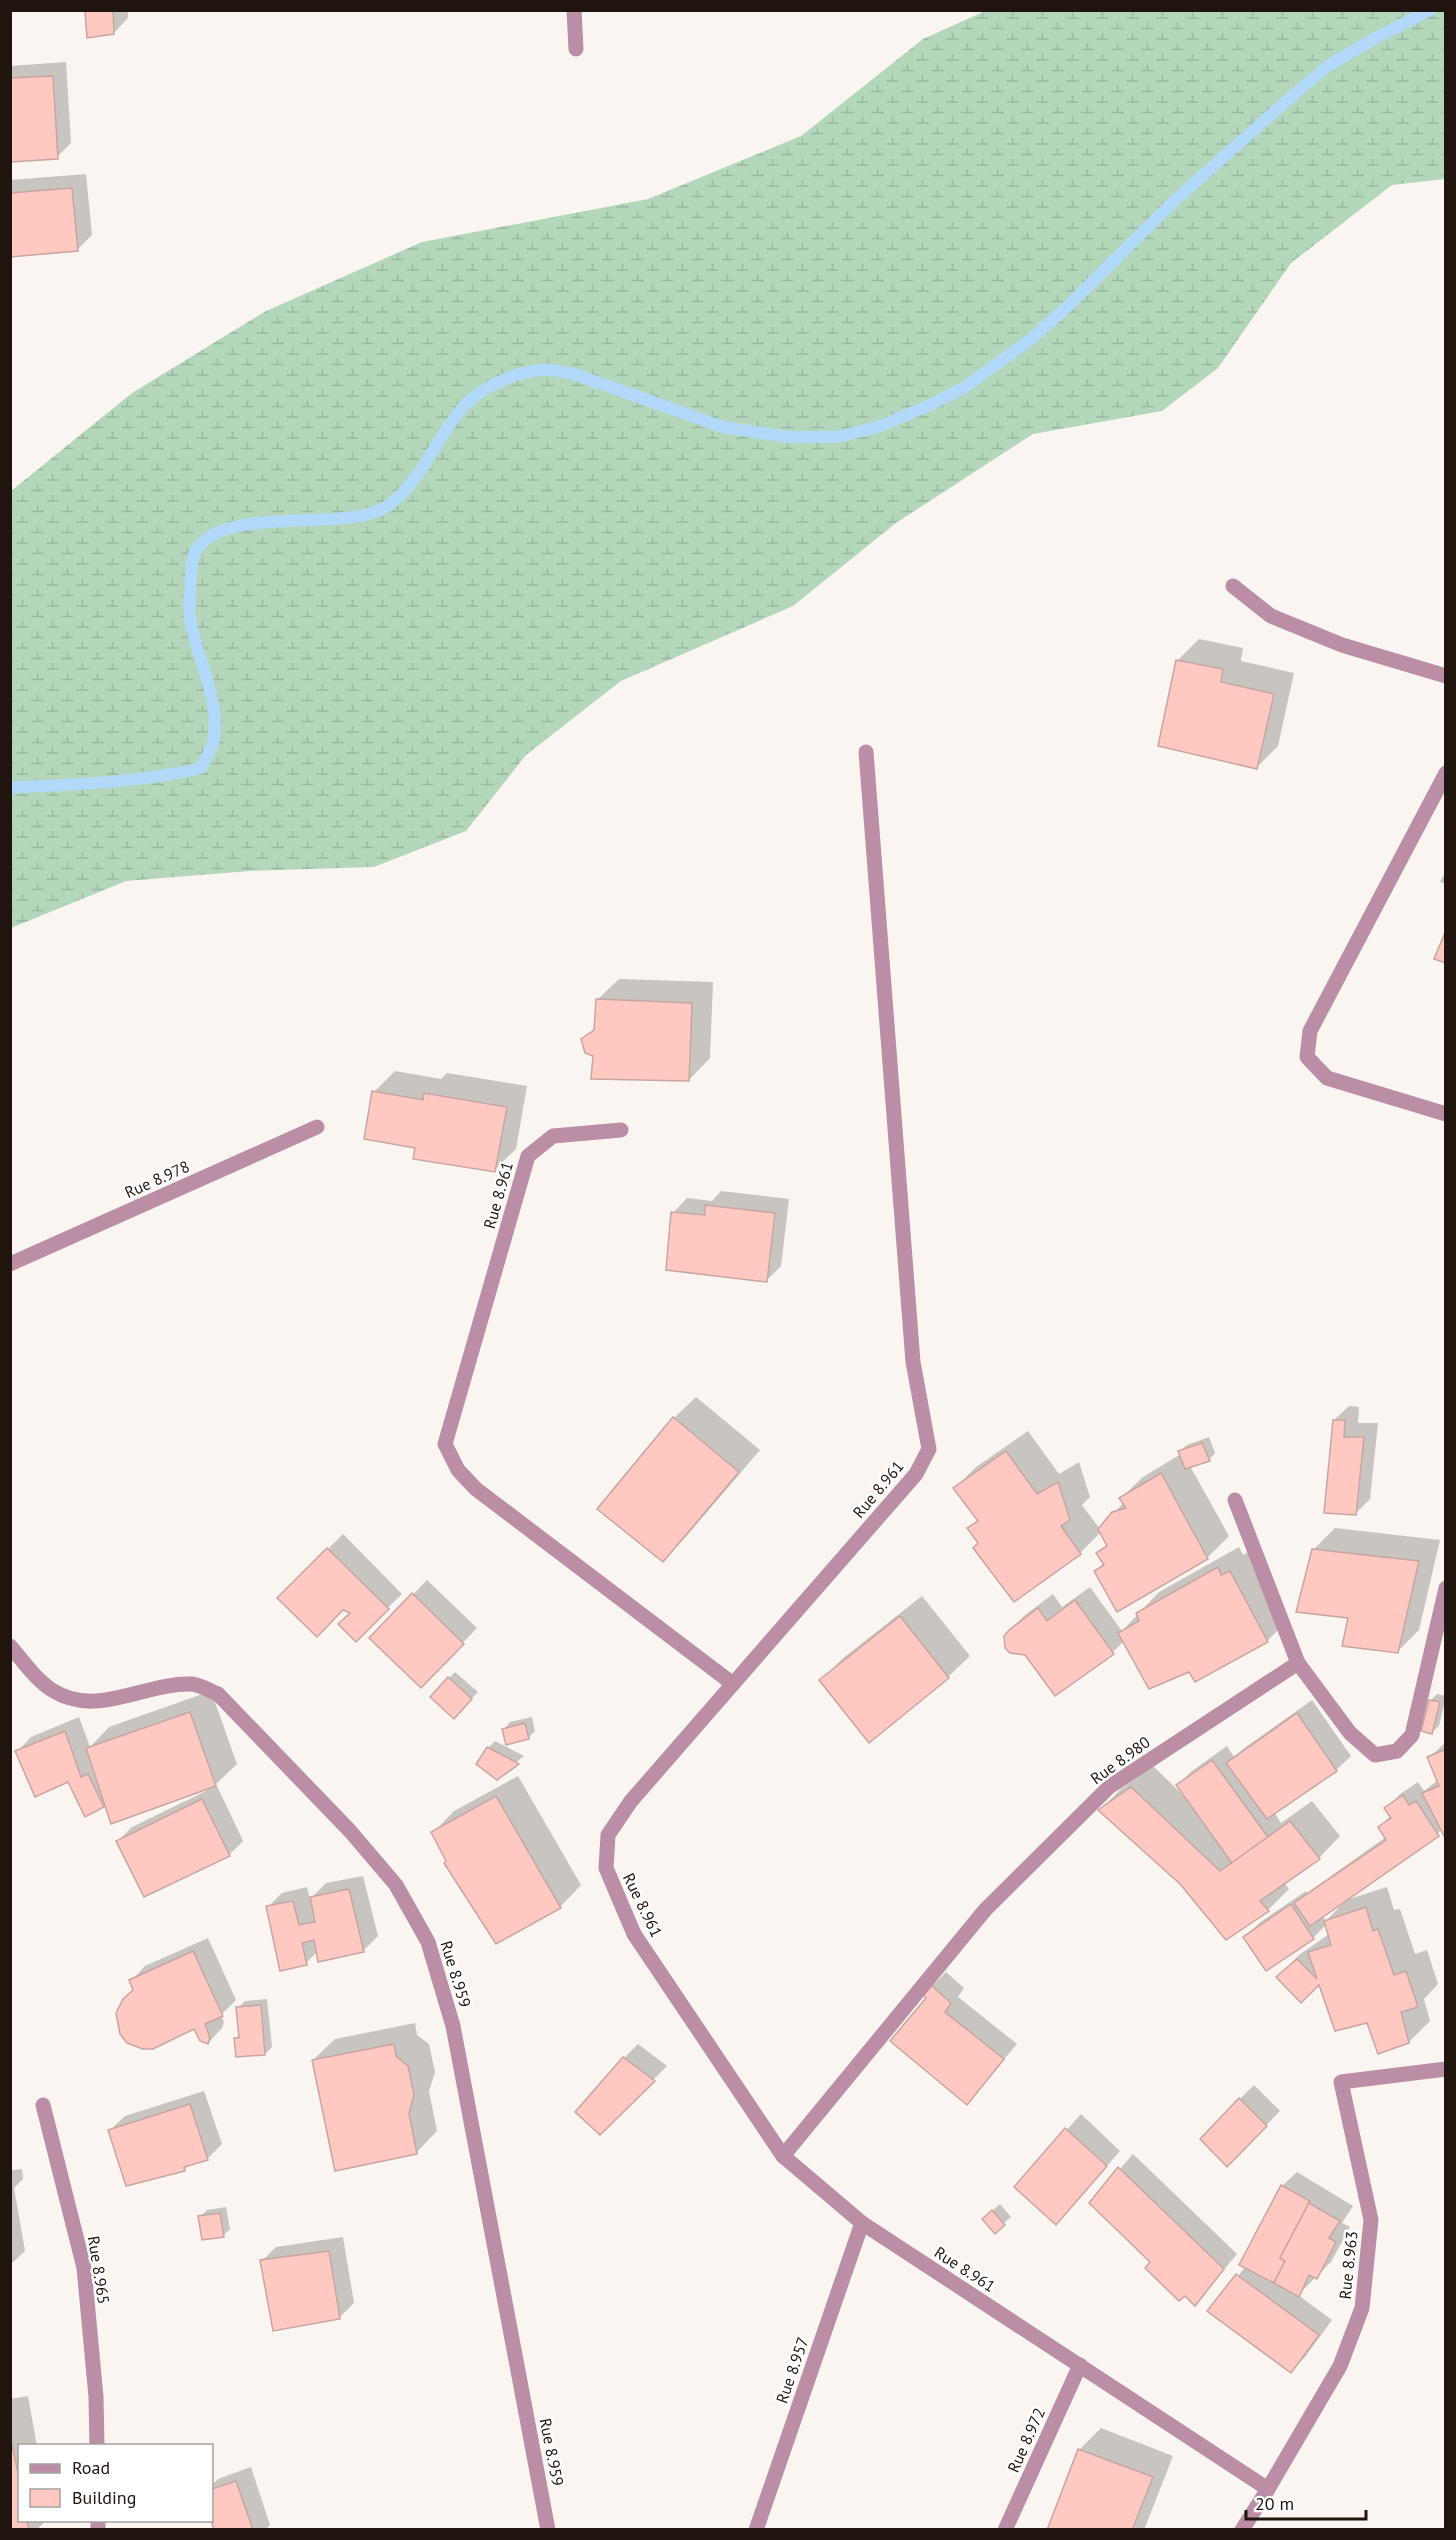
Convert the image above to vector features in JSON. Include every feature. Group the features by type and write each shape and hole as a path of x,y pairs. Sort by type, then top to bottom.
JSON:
{"street":[{"path":"574,10 576,49"},
{"path":"1233,586 1271,616 1342,645 1446,676"},
{"name":"Rue 8.961","path":"866,752 913,1362 929,1449 916,1474 631,1802 608,1835 606,1868 634,1934 783,2156 862,2223 1268,2489"},
{"path":"1446,773 1310,1031 1307,1057 1327,1078 1446,1114"},
{"name":"Rue 8.978","path":"10,1264 317,1127"},
{"name":"Rue 8.961","path":"621,1130 553,1136 528,1156 445,1444 458,1470 476,1488 734,1684"},
{"path":"1235,1500 1298,1663 1350,1733 1375,1755 1397,1751 1412,1735 1446,1588"},
{"name":"Rue 8.959","path":"10,1646 51,1690 72,1699 103,1701 195,1684 218,1694 350,1831 396,1885 428,1942 453,2026 548,2529"},
{"name":"Rue 8.980","path":"783,2156 985,1910 1108,1787 1298,1663"},
{"name":"Rue 8.963","path":"1242,2529 1340,2366 1362,2308 1371,2220 1341,2082 1446,2069"},
{"name":"Rue 8.965","path":"43,2104 84,2268 96,2397 97,2444"},
{"name":"Rue 8.957","path":"756,2529 862,2223"},
{"name":"Rue 8.972","path":"1005,2529 1080,2366"}],"green space":[{"path":"985,11 1445,11 1445,179 1392,185 1291,263 1218,368 1162,411 1033,434 896,523 793,606 621,681 526,755 466,831 374,867 250,871 126,881 11,928 11,491 132,393 266,311 422,242 648,199 801,136 923,39"}],"building":[{"path":"85,10 113,10 114,34 87,38"},
{"path":"53,76 58,159 10,162 10,78"},
{"path":"72,188 78,251 10,257 10,193"},
{"path":"1176,660 1223,669 1221,682 1274,694 1257,769 1158,746"},
{"path":"1446,930 1446,963 1434,959"},
{"path":"596,999 692,1003 689,1081 591,1079 593,1056 585,1053 581,1039 594,1030"},
{"path":"372,1091 423,1100 424,1093 507,1107 495,1172 413,1159 415,1148 364,1139"},
{"path":"705,1205 775,1213 767,1282 666,1270 671,1212 705,1215"},
{"path":"673,1417 739,1472 663,1562 597,1509"},
{"path":"1333,1420 1345,1420 1344,1437 1364,1437 1356,1515 1324,1513"},
{"path":"1202,1443 1210,1461 1185,1469 1178,1451"},
{"path":"1006,1451 1037,1494 1058,1482 1070,1520 1061,1526 1081,1554 1014,1602 973,1548 978,1543 967,1528 978,1521 953,1488"},
{"path":"1161,1473 1208,1559 1117,1612 1094,1571 1104,1565 1096,1553 1107,1546 1098,1529 1112,1512 1126,1508 1119,1498"},
{"path":"327,1548 389,1609 356,1642 338,1624 350,1613 343,1610 317,1637 277,1598"},
{"path":"1312,1549 1419,1561 1398,1653 1342,1646 1348,1618 1296,1612"},
{"path":"1218,1567 1221,1575 1230,1571 1268,1642 1195,1682 1189,1672 1149,1689 1118,1633 1139,1621 1136,1613"},
{"path":"412,1593 464,1644 421,1688 369,1638"},
{"path":"1075,1600 1114,1654 1055,1696 1025,1655 1010,1653 1005,1648 1004,1636 1038,1608 1047,1621"},
{"path":"900,1616 949,1678 869,1743 819,1680"},
{"path":"448,1677 472,1699 454,1719 430,1697"},
{"path":"1429,1700 1440,1702 1432,1734 1421,1731"},
{"path":"190,1712 216,1786 111,1824 86,1748"},
{"path":"1297,1713 1337,1771 1267,1819 1226,1763"},
{"path":"525,1723 529,1739 506,1745 502,1729"},
{"path":"65,1731 81,1777 88,1774 104,1807 85,1817 68,1782 35,1797 15,1751"},
{"path":"487,1747 519,1764 497,1780 476,1764"},
{"path":"1446,1749 1446,1840 1422,1793 1439,1786 1427,1757"},
{"path":"1212,1760 1268,1837 1232,1863 1176,1785"},
{"path":"1131,1787 1220,1871 1290,1821 1320,1859 1260,1901 1269,1911 1226,1940 1180,1884 1098,1810"},
{"path":"1403,1795 1409,1805 1416,1801 1439,1836 1310,1926 1294,1903 1386,1840 1378,1827 1391,1818 1384,1808"},
{"path":"496,1796 561,1908 496,1944 444,1863 446,1861 431,1832"},
{"path":"202,1799 230,1856 144,1897 116,1841"},
{"path":"349,1889 364,1952 318,1962 314,1940 302,1943 307,1965 280,1971 266,1906 293,1901 299,1925 315,1922 310,1897"},
{"path":"1291,1904 1314,1939 1266,1971 1243,1937"},
{"path":"1366,1907 1373,1931 1378,1929 1394,1975 1406,1971 1418,2007 1401,2012 1409,2043 1378,2054 1367,2023 1335,2031 1319,1985 1301,2003 1276,1977 1297,1959 1317,1979 1308,1952 1331,1945 1324,1921"},
{"path":"193,1951 223,2016 205,2024 210,2038 208,2044 200,2041 194,2029 153,2049 143,2049 127,2043 120,2034 116,2013 123,1999 133,1990 129,1980"},
{"path":"931,1985 951,2003 945,2012 1004,2059 967,2105 890,2041 926,1998 923,1995"},
{"path":"261,2005 265,2055 236,2057 234,2038 239,2038 236,2007"},
{"path":"394,2044 396,2056 408,2066 414,2095 409,2113 417,2154 335,2171 312,2060"},
{"path":"623,2057 655,2081 600,2135 575,2112"},
{"path":"1239,2098 1267,2126 1227,2167 1200,2139"},
{"path":"190,2104 208,2160 184,2167 185,2171 126,2186 108,2130"},
{"path":"1065,2128 1107,2166 1056,2225 1014,2187"},
{"path":"1118,2167 1224,2269 1195,2306 1185,2296 1179,2301 1145,2268 1150,2262 1089,2203"},
{"path":"1281,2185 1310,2201 1280,2258 1285,2261 1274,2283 1239,2265"},
{"path":"1309,2203 1340,2221 1329,2238 1336,2242 1317,2279 1309,2275 1299,2297 1274,2283 1285,2261 1280,2258"},
{"path":"992,2210 1005,2225 995,2234 982,2219"},
{"path":"220,2213 224,2237 202,2240 198,2216"},
{"path":"329,2251 340,2319 273,2331 260,2260"},
{"path":"1236,2274 1319,2335 1291,2373 1207,2311"},
{"path":"10,2436 18,2473 18,2522 27,2522 29,2530 10,2530"},
{"path":"1078,2449 1153,2477 1132,2530 1047,2530"},
{"path":"236,2481 253,2530 214,2530 212,2522 213,2489"}],"waterway":[{"path":"10,788 130,780 201,768 211,749 215,727 212,697 191,624 190,601 194,555 208,538 228,529 252,524 335,519 360,516 380,510 393,502 410,485 448,426 465,405 483,391 505,379 529,372 552,370 574,374 723,427 788,437 837,437 878,427 930,405 965,387 1031,339 1068,306 1173,202 1328,66 1377,37 1430,10"}]}
